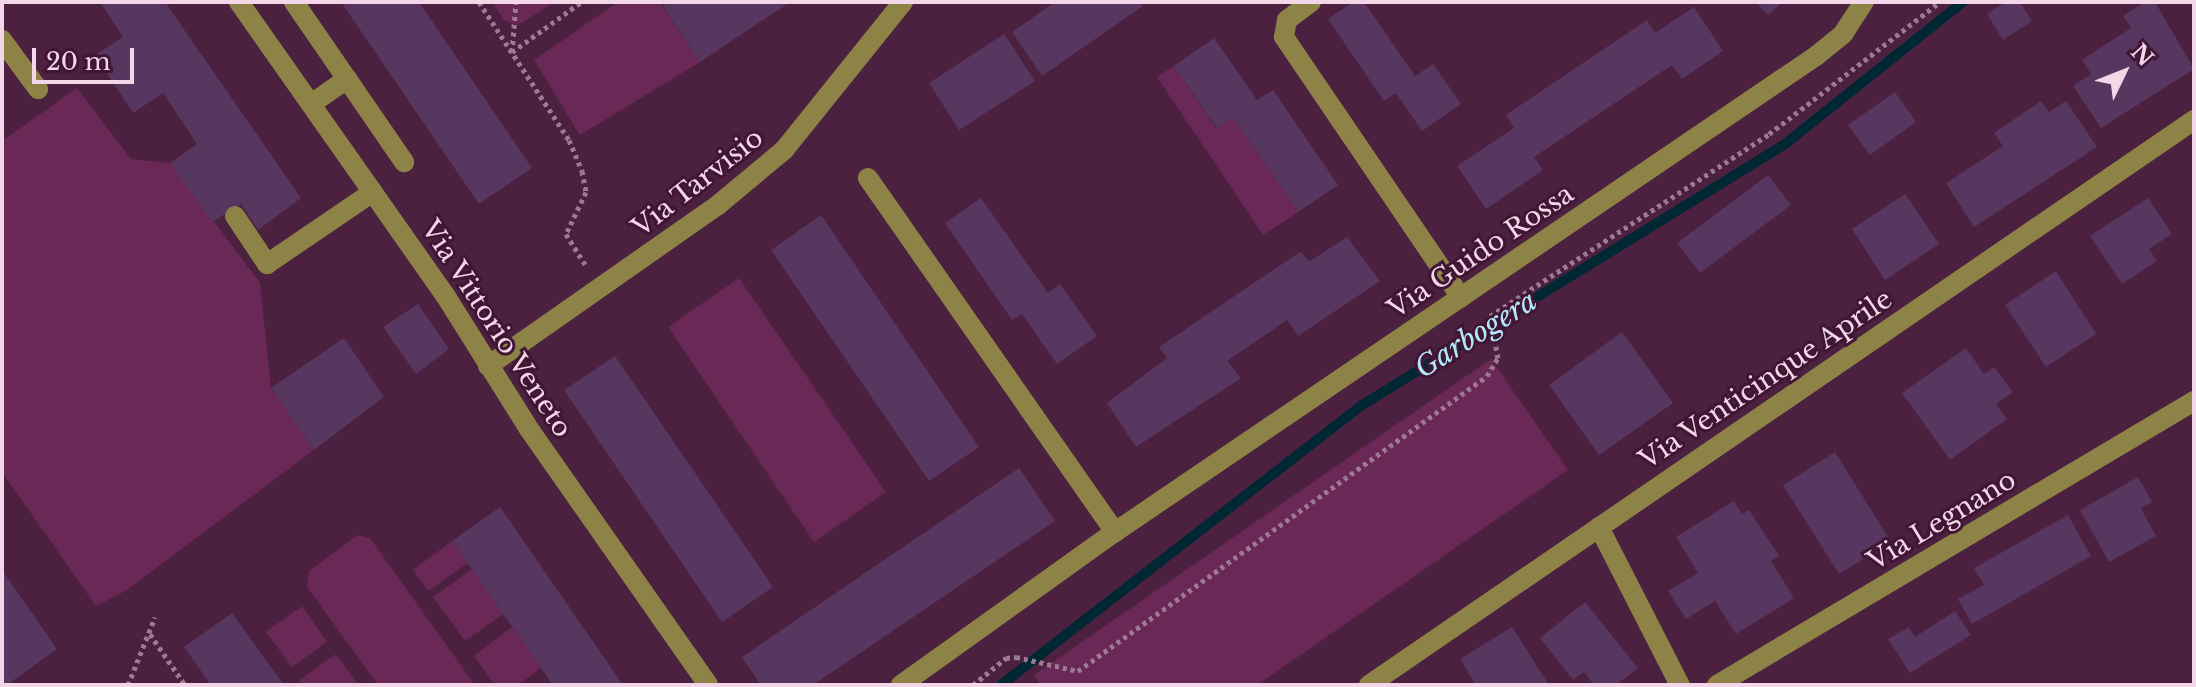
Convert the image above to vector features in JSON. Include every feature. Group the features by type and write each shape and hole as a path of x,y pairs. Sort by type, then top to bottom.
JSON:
{"street":[{"name":"Via Vittorio Veneto","path":"239,2 373,192 488,366 708,685"},
{"path":"294,2 404,162"},
{"name":"Via Tarvisio","path":"488,366 718,205 784,150 903,2"},
{"path":"1311,2 1287,20 1284,37 1461,297"},
{"name":"Via Guido Rossa","path":"901,685 1115,532 1816,56 1843,34 1864,2"},
{"path":"2,40 38,89"},
{"path":"311,104 347,79"},
{"name":"Via Venticinque Aprile","path":"1369,685 2194,120"},
{"path":"868,178 1115,532"},
{"path":"235,216 267,264 373,192"},
{"name":"Via Legnano","path":"1717,685 2194,401"},
{"path":"1599,527 1680,685"}],"path":[{"path":"479,2 569,140 582,171 586,192 566,234 586,267"},
{"path":"512,52 516,2"},
{"path":"512,52 581,2"},
{"path":"973,685 1006,658 1016,657 1078,671 1487,376 1498,358 1490,316 1769,134 1940,2"},
{"path":"575,275 599,258"},
{"path":"128,685 155,617"},
{"path":"149,633 185,685"},
{"path":"60,685 67,685"}],"shaded area":[{"path":"492,2 555,2 518,25 505,21"},
{"path":"618,2 660,2 700,62 580,135 534,60"},
{"path":"1174,66 1216,128 1233,117 1298,212 1263,235 1157,77"},
{"path":"77,88 131,159 170,163 260,283 271,388 314,450 127,590 96,606 2,472 2,141"},
{"path":"739,278 886,492 814,542 668,327"},
{"path":"1491,359 1568,470 1257,685 1041,685 1034,675"},
{"path":"358,535 370,538 475,685 378,685 307,587 309,571"},
{"path":"452,541 468,563 428,591 413,570"},
{"path":"472,569 503,614 465,641 433,597"},
{"path":"302,606 327,642 292,667 266,632"},
{"path":"512,627 541,668 518,685 495,685 474,656"},
{"path":"336,654 358,685 303,685 299,680"}],"building":[{"path":"100,2 165,2 301,198 258,230 241,204 212,222 170,163 197,144 163,93 133,113 95,55 123,37"},
{"path":"341,2 419,2 532,168 479,204"},
{"path":"669,2 790,2 700,62 663,6"},
{"path":"1055,2 1140,2 1143,6 1042,76 1012,32"},
{"path":"1353,2 1364,2 1415,76 1433,64 1461,104 1422,131 1396,93 1384,101 1328,19"},
{"path":"1756,2 1783,2 1768,15"},
{"path":"2006,2 2020,2 2032,21 2003,40 1987,14"},
{"path":"2145,2 2155,2 2194,69 2101,128 2073,86 2091,74 2082,60 2131,28 2123,16"},
{"path":"1694,7 1723,51 1682,79 1672,65 1534,157 1543,170 1486,209 1457,166 1514,128 1506,115 1647,20 1655,33"},
{"path":"1004,34 1035,81 959,130 929,83"},
{"path":"1214,38 1257,100 1273,90 1338,185 1298,212 1233,117 1217,128 1174,66"},
{"path":"1895,92 1916,122 1870,155 1848,125"},
{"path":"2041,101 2049,112 2066,101 2097,147 1974,227 1946,183 2003,146 1994,133"},
{"path":"1768,175 1791,205 1700,273 1677,243"},
{"path":"1905,194 1939,244 1885,280 1852,229"},
{"path":"981,198 1048,293 1060,284 1097,336 1057,364 1022,314 1012,320 945,223"},
{"path":"2148,198 2172,234 2149,249 2157,261 2122,284 2090,236"},
{"path":"821,215 979,447 929,481 771,250"},
{"path":"1347,237 1380,281 1298,336 1287,320 1227,361 1241,378 1136,447 1107,403 1167,358 1159,347 1300,252 1310,261"},
{"path":"2056,271 2096,334 2046,367 2005,305"},
{"path":"418,304 449,349 416,374 383,327"},
{"path":"1622,332 1673,403 1599,455 1549,385"},
{"path":"344,338 384,397 314,450 271,388"},
{"path":"1966,348 1984,374 1994,367 2013,392 1996,404 2007,419 1950,460 1902,393"},
{"path":"615,356 773,587 722,622 564,390"},
{"path":"1835,452 1891,542 1839,574 1783,485"},
{"path":"1019,468 1055,521 813,685 761,685 742,657"},
{"path":"2138,477 2152,502 2141,508 2156,536 2109,562 2080,510"},
{"path":"1734,501 1742,514 1749,510 1779,556 1771,561 1794,598 1736,634 1715,601 1686,619 1668,591 1698,573 1676,537"},
{"path":"500,507 623,685 553,685 452,541"},
{"path":"2068,515 2091,556 1972,624 1958,599 1984,585 1974,568"},
{"path":"2,570 57,649 7,685 2,685"},
{"path":"1585,602 1638,668 1616,685 1594,685 1584,672 1573,680 1540,638"},
{"path":"1955,611 1971,635 1910,673 1888,639 1909,627 1915,637"},
{"path":"232,613 284,685 211,685 184,647"},
{"path":"1512,627 1549,685 1476,685 1460,659"}],"waterway":[{"name":"Garbogera","path":"1001,685 1359,407 1785,144 1963,2"}]}
